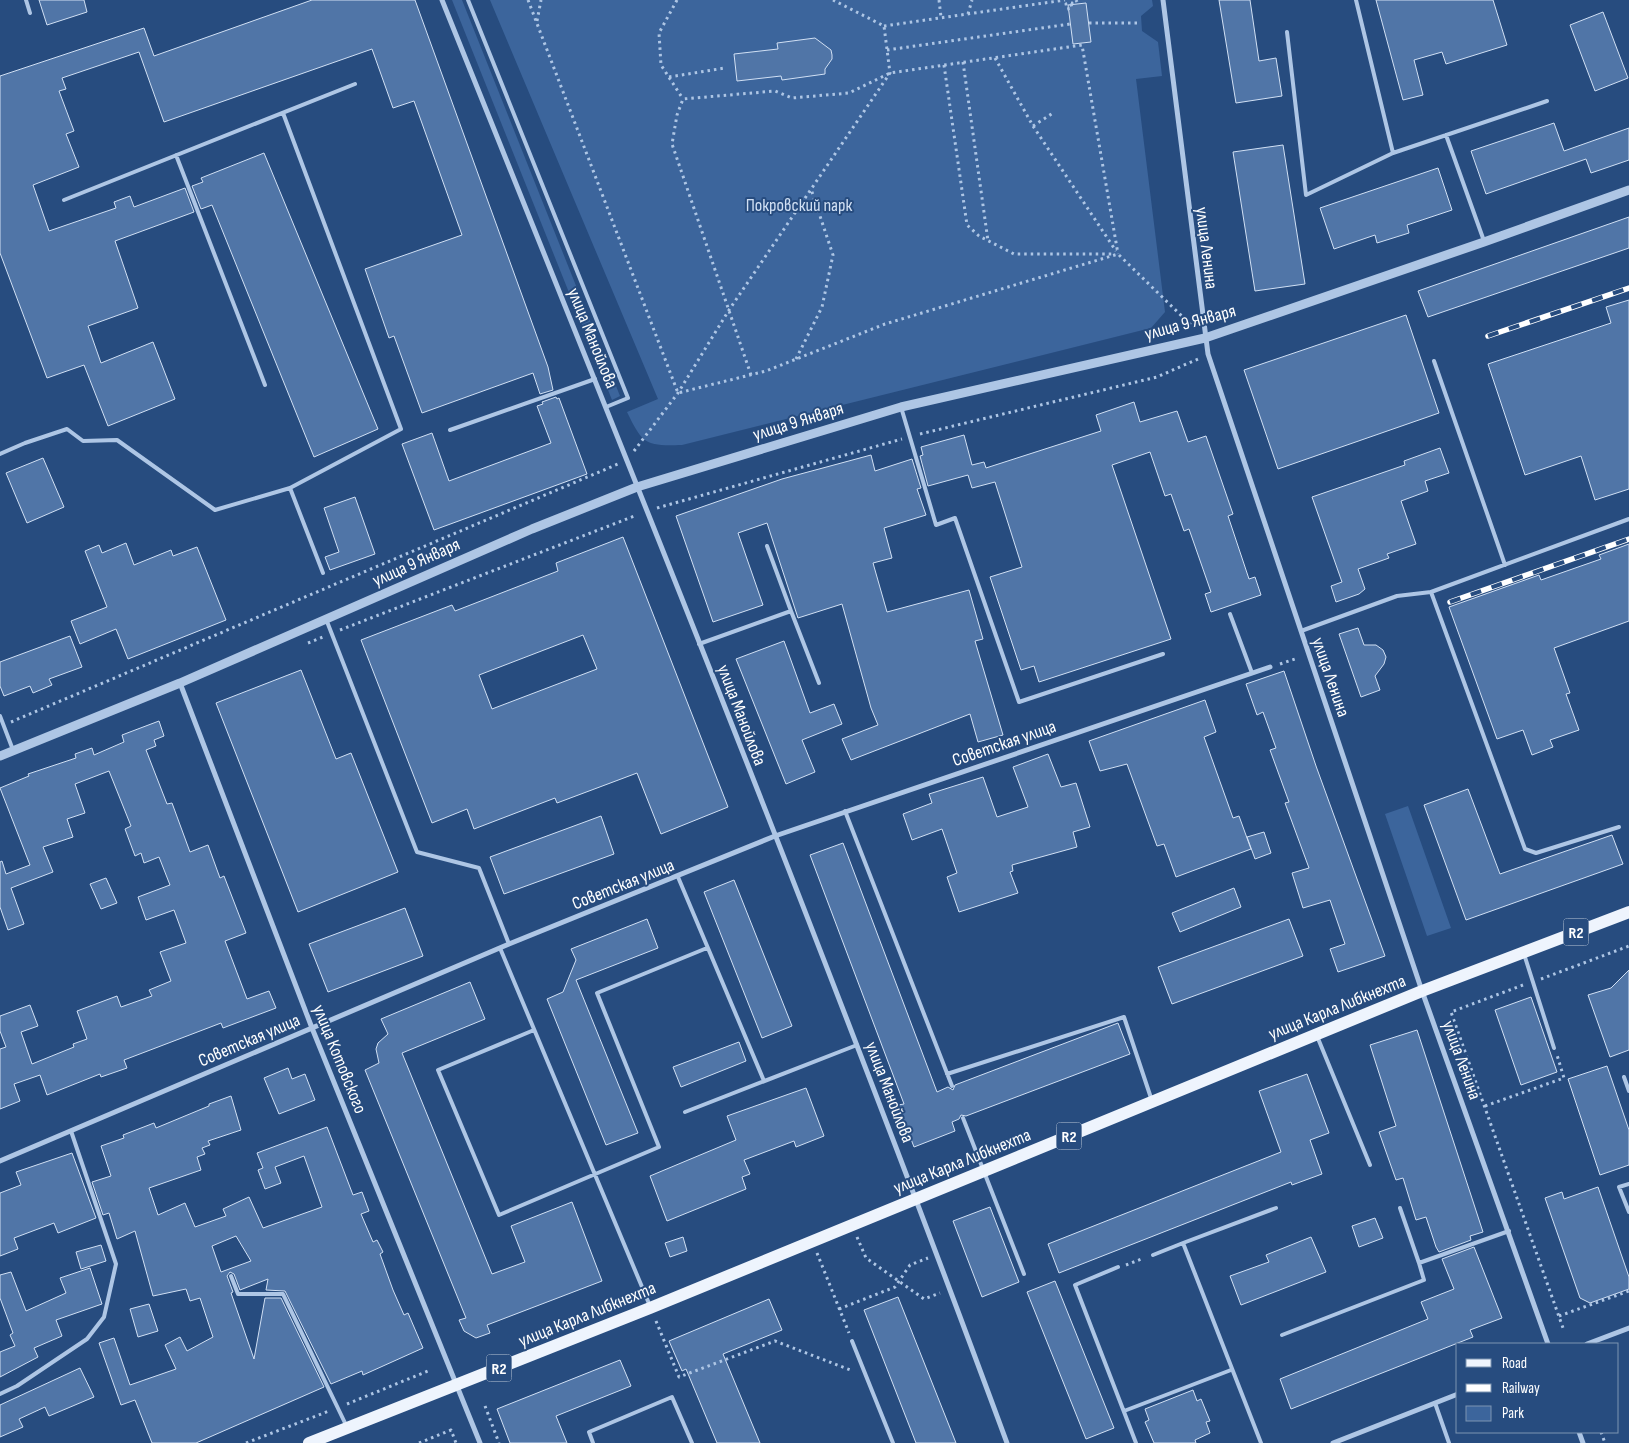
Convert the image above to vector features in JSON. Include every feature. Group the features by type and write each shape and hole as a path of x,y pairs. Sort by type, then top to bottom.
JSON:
{"main road":[{"name":"улица Карла Либкнехта","path":"309,1443 650,1308 1422,991 1629,912"}],"street":[{"name":"улица Манойлова","path":"442,0 595,379 917,1198 1007,1443"},
{"name":"улица Ленина","path":"1163,0 1208,354 1422,991 1548,1343"},
{"name":"улица 9 Января","path":"0,756 180,683 532,529 637,487 901,407 1205,338 1629,190"},
{"name":"Советская улица","path":"0,1161 509,944 775,836 1270,667"},
{"name":"улица Котовского","path":"180,683 312,1028 480,1443"},
{"path":"1590,1343 1629,1328"},
{"path":"1333,1443 1456,1395"}],"lane":[{"path":"26,0 30,13"},
{"path":"468,0 628,398 606,407"},
{"path":"1356,0 1393,153"},
{"path":"1287,32 1306,195 1393,153 1547,101"},
{"path":"64,200 355,84"},
{"path":"0,454 25,443 68,430 83,441 117,440 215,510 290,488 402,429 283,113"},
{"path":"1446,135 1484,242"},
{"path":"176,155 265,385"},
{"path":"1434,361 1505,565"},
{"path":"450,430 595,379"},
{"path":"901,407 936,525 955,518 1019,702 1163,654"},
{"path":"290,488 323,573"},
{"path":"1300,630 1397,596 1431,592 1629,519"},
{"path":"767,546 819,683"},
{"path":"1431,592 1525,849 1531,853 1536,853 1619,827"},
{"path":"699,644 791,611"},
{"path":"1230,614 1252,673"},
{"path":"326,619 417,852 479,868 509,944"},
{"path":"0,716 13,750"},
{"path":"845,811 952,1086"},
{"path":"678,877 764,1081"},
{"path":"500,948 650,1308"},
{"path":"534,1030 438,1070 499,1215 659,1147 597,993 707,948"},
{"path":"1524,952 1554,1048"},
{"path":"947,1074 1124,1017 1152,1102"},
{"path":"1317,1034 1370,1165"},
{"path":"685,1112 857,1045"},
{"path":"1624,1077 1629,1091"},
{"path":"963,1118 985,1170 1024,1274"},
{"path":"0,1394 17,1386 87,1339 104,1317 116,1264 71,1131"},
{"path":"1629,1184 1620,1188 1629,1212"},
{"path":"1153,1255 1276,1208"},
{"path":"1282,1335 1424,1280 1400,1208"},
{"path":"1419,1263 1509,1231"},
{"path":"1183,1243 1261,1443"},
{"path":"1118,1268 1074,1284 1136,1443"},
{"path":"230,1276 238,1294 283,1294 347,1428"},
{"path":"852,1341 893,1443"},
{"path":"1124,1411 1232,1370"},
{"path":"593,1443 589,1432 672,1398 692,1443"},
{"path":"1435,1403 1450,1443"}],"path":[{"path":"528,0 678,393"},
{"path":"536,22 541,0"},
{"path":"677,0 658,33 661,65 683,99"},
{"path":"833,0 884,26 1065,0 1065,6 1067,6 1067,4 1071,4 1072,8 1067,9 1066,4 1075,2"},
{"path":"939,0 941,17"},
{"path":"968,14 972,0"},
{"path":"1089,23 1137,24"},
{"path":"887,50 1070,24"},
{"path":"3,725 627,460 678,393 729,310 890,73 884,26"},
{"path":"683,99 775,91 792,98 849,94 890,73 1082,45 1118,254"},
{"path":"995,58 1033,126 1118,254 1205,338"},
{"path":"963,62 988,241"},
{"path":"944,65 967,225 978,236 1014,254 1118,254"},
{"path":"669,77 725,68"},
{"path":"683,99 677,114 672,144 751,375"},
{"path":"1033,126 1053,113"},
{"path":"796,359 822,307 833,255 811,189"},
{"path":"678,393 751,375 886,324 1118,254"},
{"path":"305,644 647,511 910,436 1157,377 1208,354"},
{"path":"1270,667 1308,654"},
{"path":"1563,1328 1451,1012 1629,946"},
{"path":"1484,1106 1564,1078 1554,1048"},
{"path":"852,1225 866,1258 924,1299 950,1289"},
{"path":"812,1242 852,1341"},
{"path":"839,1309 895,1287 910,1265 938,1254"},
{"path":"1118,1268 1153,1255"},
{"path":"1559,1316 1629,1291"},
{"path":"650,1308 679,1376 775,1341 866,1376"},
{"path":"485,1406 499,1443"},
{"path":"419,1443 451,1430 456,1443"}],"green space":[{"path":"452,0 462,0 620,396 612,400"},
{"name":"Покровский парк","path":"490,0 1152,0 1153,6 1141,16 1142,31 1158,42 1162,76 1136,79 1165,312 1151,328 682,445 653,444 642,437 637,431 627,412 658,399"},
{"path":"1408,806 1451,928 1427,936 1385,814"}],"building":[{"path":"39,0 84,0 87,12 47,25"},
{"path":"312,0 415,0 548,367 553,390 540,394 533,373 422,413 394,336 389,338 365,269 462,235 414,101 393,108 372,49 164,122 139,52 62,78 66,89 59,91 74,131 66,134 79,167 33,185 49,231 116,208 114,202 130,196 134,207 185,188 194,212 115,241 138,308 88,326 101,363 153,342 175,399 108,426 84,365 47,378 0,253 0,76 144,28 154,56"},
{"path":"1219,0 1250,0 1259,61 1276,58 1282,96 1236,103"},
{"path":"1376,0 1493,0 1507,45 1446,64 1442,52 1414,60 1423,95 1403,100"},
{"path":"1086,3 1091,42 1073,44 1068,5"},
{"path":"1603,12 1628,78 1595,91 1570,25"},
{"path":"815,38 831,50 832,59 825,69 825,74 782,80 781,76 737,81 734,54 778,49 777,43"},
{"path":"1554,123 1564,151 1629,128 1629,160 1591,173 1586,159 1486,194 1471,151"},
{"path":"1283,145 1305,284 1255,291 1233,152"},
{"path":"264,153 378,429 314,457 212,205 201,209 192,186 203,182 201,178"},
{"path":"1438,168 1452,210 1407,225 1409,233 1377,243 1375,235 1334,249 1320,208"},
{"path":"1629,217 1629,248 1428,317 1418,291"},
{"path":"1629,300 1629,489 1595,500 1581,456 1525,475 1488,364 1611,323 1606,307"},
{"path":"1406,315 1439,413 1278,469 1244,370"},
{"path":"556,397 557,399 559,398 587,474 434,530 402,444 432,433 449,481 551,443 537,406"},
{"path":"1134,402 1140,422 1177,411 1188,442 1206,436 1233,514 1228,516 1249,579 1255,577 1261,595 1211,612 1205,594 1211,592 1189,529 1184,531 1171,494 1165,496 1150,452 1112,465 1171,639 1039,682 1034,666 1021,670 990,577 1022,567 995,482 972,488 968,475 928,486 920,456 923,455 921,447 964,435 972,465 984,462 986,468 1101,431 1096,415"},
{"path":"1440,448 1449,473 1425,481 1428,491 1401,501 1416,544 1387,554 1389,558 1358,569 1365,589 1359,594 1336,602 1331,586 1342,582 1312,497 1405,465 1404,461"},
{"path":"871,455 875,471 912,459 921,488 917,489 926,515 884,528 892,558 873,563 887,612 969,590 983,639 975,641 1003,735 978,742 970,714 851,760 842,739 878,725 871,708 842,604 798,618 767,523 738,533 763,605 713,622 676,516 782,479"},
{"path":"43,458 64,507 27,523 6,473"},
{"path":"355,497 375,554 330,570 325,557 339,552 324,508"},
{"path":"623,537 728,807 661,834 637,773 557,803 555,798 474,829 467,809 432,823 361,640 452,605 455,611 558,571 556,563","holes":["583,635 597,669 492,709 479,675"]},
{"path":"126,543 134,565 171,550 173,556 197,547 226,620 128,659 116,629 80,644 71,621 107,607 85,551 99,545 102,553"},
{"path":"1629,544 1629,621 1554,648 1570,693 1566,694 1579,730 1550,740 1553,747 1532,755 1523,730 1497,739 1449,607 1539,575 1541,580 1601,559 1599,555"},
{"path":"1358,628 1364,645 1376,645 1383,650 1386,657 1384,664 1375,676 1380,690 1361,697 1339,634"},
{"path":"70,636 82,667 49,679 52,685 33,693 30,686 4,696 0,686 0,662"},
{"path":"784,641 810,713 834,704 842,724 802,740 815,772 786,784 736,659"},
{"path":"301,670 336,759 351,753 398,872 298,912 216,703"},
{"path":"1284,671 1316,766 1385,956 1338,972 1330,949 1345,944 1330,900 1303,908 1292,873 1309,868 1285,803 1289,802 1270,750 1276,748 1263,712 1257,715 1246,684"},
{"path":"1205,700 1216,732 1204,737 1233,818 1239,816 1251,849 1176,877 1164,844 1157,846 1127,764 1100,771 1089,741"},
{"path":"159,721 164,736 154,740 156,746 146,750 167,804 172,803 190,852 208,845 220,878 224,876 246,933 225,941 247,999 269,991 276,1008 223,1028 221,1023 124,1060 127,1068 101,1077 100,1074 47,1095 40,1075 14,1084 20,1101 0,1109 0,1049 6,1047 0,1031 0,1016 30,1005 38,1026 21,1032 32,1064 74,1047 73,1044 87,1039 77,1011 117,996 121,1007 152,996 149,990 171,981 160,952 186,943 174,910 146,920 138,897 170,885 159,857 144,863 141,853 135,856 125,829 131,826 109,771 75,784 85,813 67,819 73,837 43,847 53,872 11,888 24,924 8,930 0,907 0,862 2,861 6,874 30,865 0,788 29,776 28,774 76,758 75,754 92,748 94,755 124,742 122,735"},
{"path":"1048,754 1061,787 1076,783 1090,827 1073,832 1077,847 1012,865 1013,871 1010,872 1018,893 959,912 947,877 957,873 942,829 912,840 903,814 932,803 929,794 983,777 997,817 1028,807 1013,767"},
{"path":"1468,789 1500,874 1612,835 1623,864 1466,920 1424,805"},
{"path":"601,816 614,854 504,894 490,857"},
{"path":"1264,832 1271,853 1255,859 1247,837"},
{"path":"843,843 937,1092 948,1087 953,1090 955,1085 1118,1023 1130,1054 966,1116 961,1115 959,1119 952,1122 955,1131 914,1147 898,1105 904,1104 810,855"},
{"path":"106,878 117,903 101,909 90,884"},
{"path":"734,880 792,1026 762,1038 704,892"},
{"path":"1234,888 1241,907 1180,932 1172,913"},
{"path":"405,908 423,956 328,992 309,944"},
{"path":"647,919 658,948 576,980 638,1133 606,1145 547,999 563,992 576,960 571,949"},
{"path":"1289,919 1303,956 1172,1004 1158,967"},
{"path":"1629,970 1629,1050 1610,1057 1588,995 1611,988"},
{"path":"470,982 485,1019 402,1053 492,1274 525,1262 511,1226 572,1202 602,1281 487,1325 490,1333 476,1338 464,1331 459,1320 466,1318 365,1070 379,1063 376,1049 378,1043 388,1034 381,1019"},
{"path":"1531,997 1557,1072 1521,1085 1495,1010"},
{"path":"1417,1030 1483,1232 1470,1236 1471,1240 1439,1252 1426,1217 1416,1220 1403,1178 1396,1180 1379,1132 1396,1126 1370,1045"},
{"path":"739,1042 746,1061 681,1087 673,1067"},
{"path":"1607,1066 1629,1130 1629,1165 1600,1175 1568,1079"},
{"path":"288,1068 292,1079 305,1074 315,1100 279,1114 264,1078"},
{"path":"1307,1074 1329,1133 1310,1140 1322,1174 1292,1185 1291,1182 1059,1273 1048,1244 1281,1152 1259,1091"},
{"path":"806,1088 824,1136 796,1147 794,1141 744,1160 750,1174 742,1177 746,1189 667,1221 650,1176 736,1140 727,1116"},
{"path":"231,1096 241,1130 208,1141 210,1145 202,1148 205,1154 197,1157 201,1170 149,1188 158,1215 185,1203 195,1227 226,1216 223,1209 249,1197 263,1228 322,1207 304,1156 275,1167 281,1183 265,1189 258,1170 263,1168 257,1153 327,1127 353,1195 362,1192 369,1211 361,1214 373,1242 377,1240 383,1252 380,1254 393,1290 404,1315 408,1313 423,1348 363,1375 362,1371 331,1384 285,1291 266,1290 268,1279 240,1290 234,1274 230,1272 227,1276 233,1292 231,1293 254,1359 265,1298 281,1298 324,1387 196,1443 152,1443 135,1400 121,1405 99,1343 114,1338 130,1385 176,1369 165,1345 180,1337 187,1351 213,1337 200,1298 190,1301 186,1289 153,1296 135,1231 117,1239 109,1213 103,1215 92,1182 111,1176 101,1146 124,1138 123,1135 154,1123 156,1128 209,1106 209,1104","holes":["236,1236 251,1261 221,1272 212,1246"]},
{"path":"72,1153 96,1218 58,1233 54,1223 14,1238 18,1249 0,1256 0,1193 21,1185 16,1172"},
{"path":"1598,1187 1629,1277 1629,1289 1590,1303 1580,1298 1545,1198 1562,1192 1564,1199"},
{"path":"990,1207 1019,1282 982,1297 953,1221"},
{"path":"1375,1218 1383,1238 1359,1247 1352,1226"},
{"path":"683,1237 687,1251 670,1257 665,1243"},
{"path":"1311,1237 1326,1272 1241,1305 1230,1276 1269,1262 1266,1255"},
{"path":"101,1245 106,1261 81,1269 76,1252"},
{"path":"1474,1247 1502,1318 1470,1330 1473,1337 1291,1409 1280,1379 1428,1319 1421,1302 1454,1289 1442,1259"},
{"path":"90,1268 102,1304 56,1320 62,1336 34,1348 38,1357 0,1377 0,1352 15,1346 10,1335 13,1333 0,1298 0,1275 11,1272 26,1311 66,1293 60,1278"},
{"path":"1055,1281 1114,1428 1086,1439 1027,1292"},
{"path":"898,1297 956,1443 916,1443 864,1310"},
{"path":"769,1299 782,1330 723,1354 760,1443 717,1443 686,1369 682,1371 669,1341"},
{"path":"149,1304 158,1331 138,1337 130,1309"},
{"path":"620,1360 631,1386 556,1416 567,1443 510,1443 497,1409"},
{"path":"80,1368 94,1397 49,1416 45,1407 19,1419 23,1427 0,1437 0,1405"},
{"path":"1193,1390 1197,1401 1201,1399 1210,1421 1206,1422 1210,1433 1195,1440 1196,1443 1154,1443 1145,1422 1149,1420 1145,1409"}],"railway":[{"path":"1488,336 1629,288"},
{"path":"1450,602 1629,539"}]}
